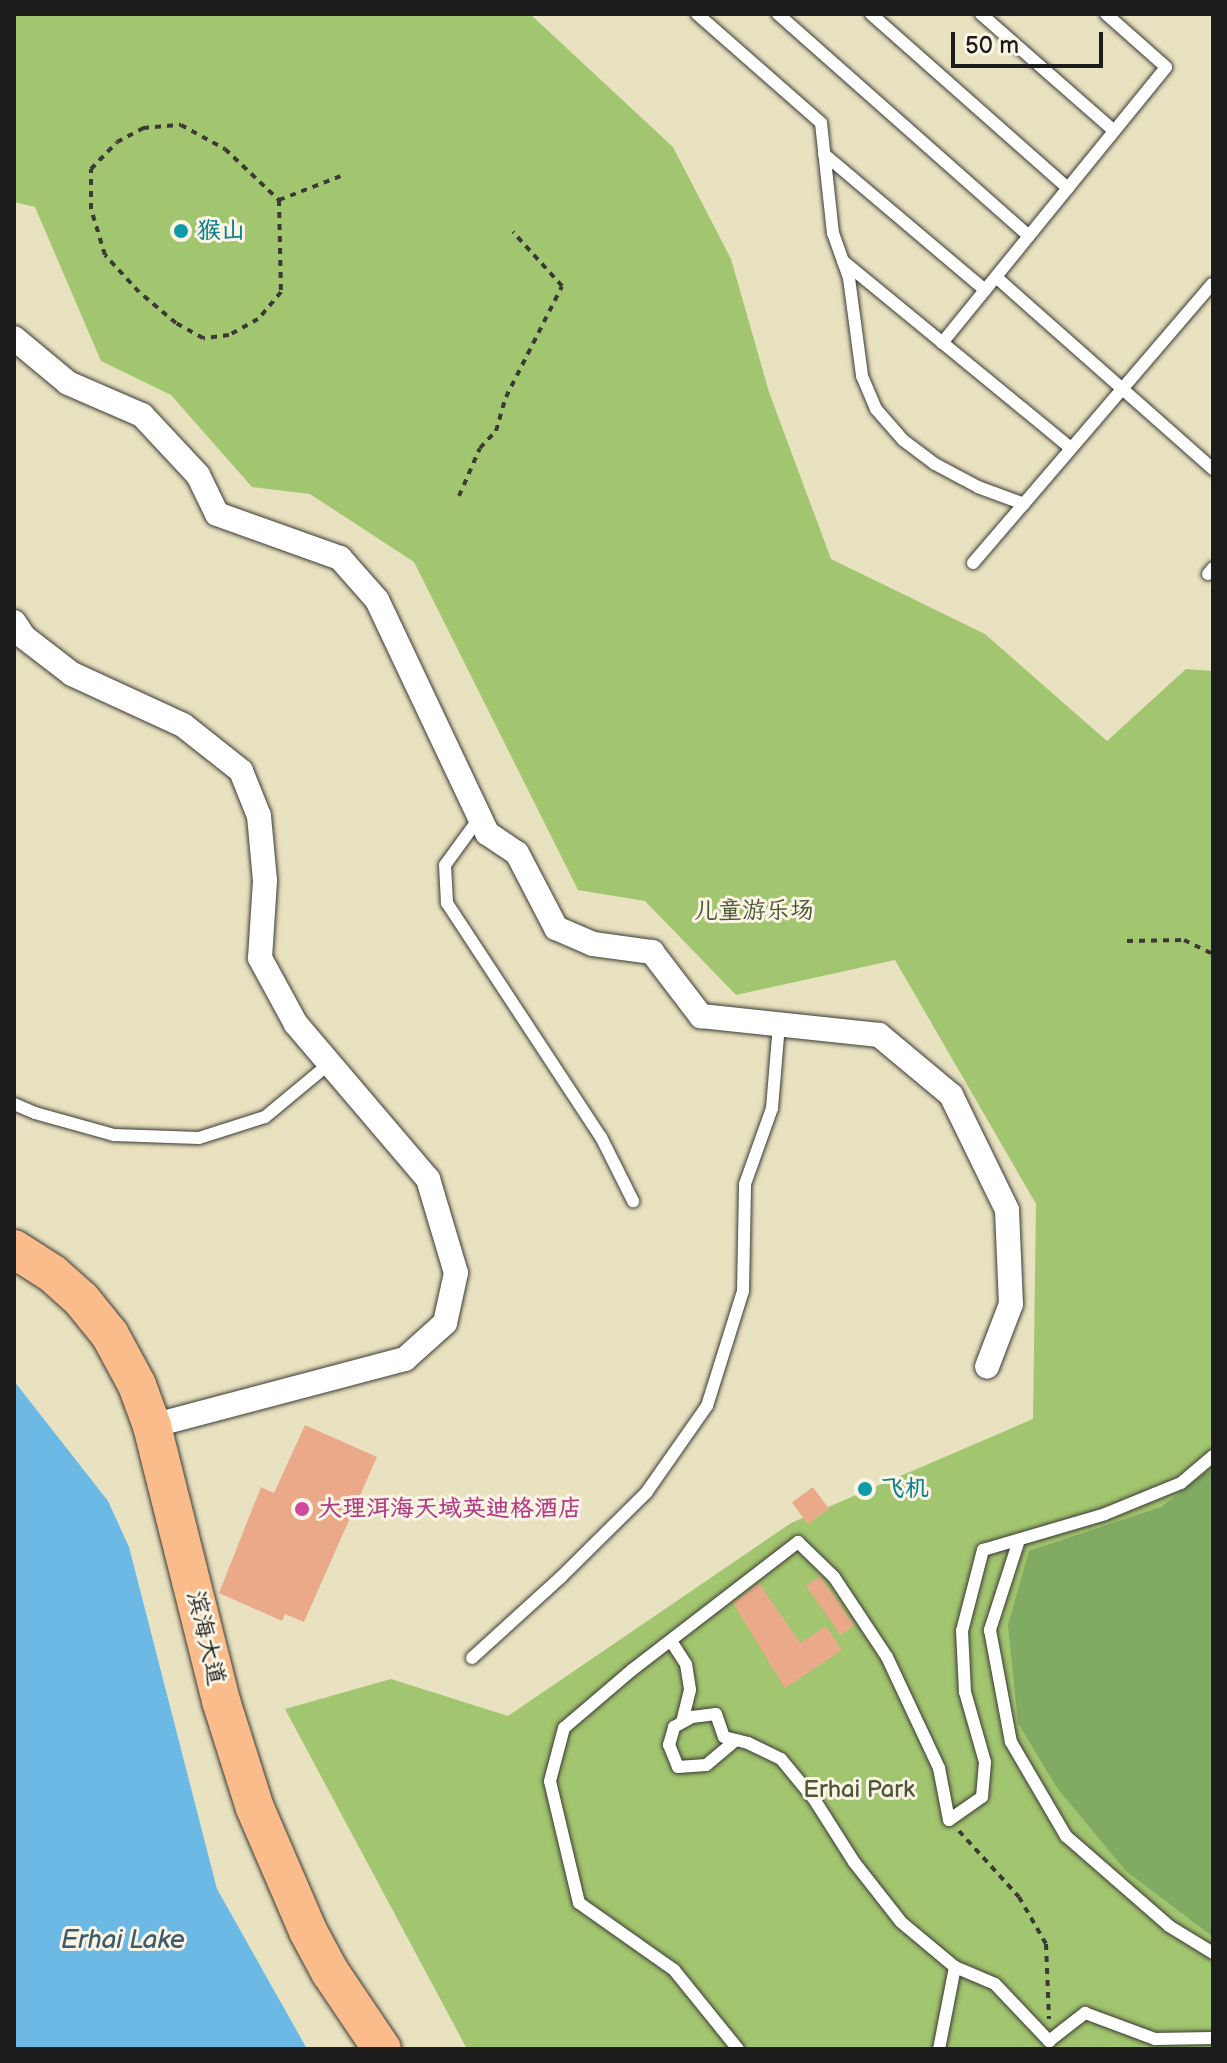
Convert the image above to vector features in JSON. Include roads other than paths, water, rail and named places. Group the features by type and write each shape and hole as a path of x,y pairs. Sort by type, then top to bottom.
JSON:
{"main road":[{"name":"滨海大道","path":"14,1249 71,1288 101,1323 124,1358 152,1426 221,1701 255,1808 308,1931 364,2032"}],"street":[{"path":"14,338 68,383 142,415 198,475 217,514 340,558 377,600 487,833 517,853 556,928 593,944 652,952 701,1016 879,1035 951,1095 1007,1210 1011,1304 987,1367"},
{"path":"14,622 24,637 72,674 183,725 241,771 259,816 265,881 260,958 296,1024 428,1179 456,1273 445,1323 405,1359 152,1426"}],"lane":[{"path":"697,14 821,123 828,203 840,259 849,278 862,376 868,395 882,417 935,464 978,487 1024,504"},
{"path":"778,14 1029,236"},
{"path":"871,14 1068,188"},
{"path":"981,14 1114,131"},
{"path":"942,343 1166,67 1106,14"},
{"path":"824,154 985,290"},
{"path":"840,259 1071,448"},
{"path":"996,277 1213,469"},
{"path":"973,563 1212,284"},
{"path":"480,817 445,865 447,903 601,1137 633,1201"},
{"path":"472,1658 561,1577 646,1493 707,1406 743,1291 745,1184 772,1108 779,1025"},
{"path":"14,1104 114,1135 199,1138 265,1117 330,1063"},
{"path":"738,2049 674,1970 579,1903 550,1781 564,1728 798,1542 834,1577 887,1657 939,1768 949,1820 982,1797 985,1762 965,1692 962,1631 983,1550 1105,1514 1181,1483 1213,1456"},
{"path":"1019,1540 990,1630 1011,1742 1066,1836 1169,1926 1213,1953"},
{"path":"671,1641 686,1664 690,1690 682,1722"},
{"path":"736,1740 706,1765 678,1767 669,1745 674,1727 682,1722 716,1714 724,1737 736,1740 781,1759 814,1799 854,1862 901,1922 955,1967 995,1984 1049,2041 1085,2013 1155,2039 1213,2038"},
{"path":"939,2049 955,1967"}],"water":[{"name":"Erhai Lake","path":"14,1381 108,1501 129,1547 217,1889 307,2049 14,2049"}],"place":[{"name":"猴山","path":"181,231"},
{"name":"飞机","path":"865,1489"},
{"name":"大理洱海天域英迪格酒店","path":"302,1509"}],"park label":[{"name":"儿童游乐场","path":"754,911"},
{"name":"Erhai Park","path":"859,1790"}]}
